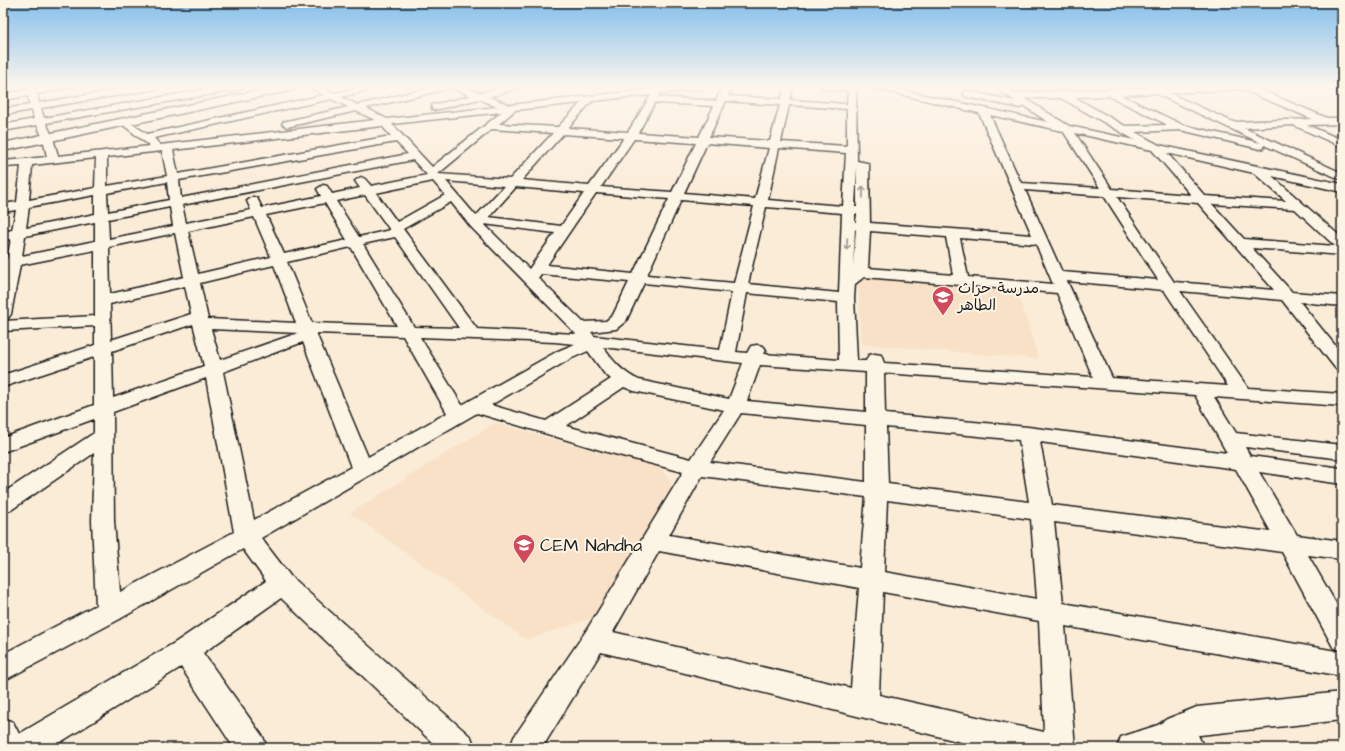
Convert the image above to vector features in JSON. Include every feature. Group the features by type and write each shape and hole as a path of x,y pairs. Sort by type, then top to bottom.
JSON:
{"main road":[{"path":"3,147 123,121"},
{"path":"3,144 129,121"}],"street":[{"path":"3,128 45,121"},
{"path":"146,137 218,121"},
{"path":"224,121 240,133 323,130 383,121"},
{"path":"3,173 53,160 164,147 295,121"},
{"path":"383,121 478,222 534,274 610,369 623,380 649,389 736,406 1028,434 1342,476"},
{"path":"3,208 339,149 398,137 422,121"},
{"path":"433,175 496,121"},
{"path":"478,222 569,121"},
{"path":"534,274 639,121"},
{"path":"3,668 109,612 363,471 564,355 585,336 615,323 625,310 676,196 712,121"},
{"path":"728,352 740,288 780,121"},
{"path":"848,362 850,281 848,225 852,121"},
{"path":"988,121 1103,379"},
{"path":"1032,121 1342,188"},
{"path":"1054,121 1067,129 1107,193 1239,389"},
{"path":"1110,121 1156,148 1287,296 1342,365"},
{"path":"1166,121 1180,128 1295,155"},
{"path":"1223,121 1342,177"},
{"path":"1124,129 1180,128 1324,121"},
{"path":"40,122 47,137 53,160"},
{"path":"125,122 146,137 164,147 173,178 175,202 182,228 200,320 214,370 246,536 282,584 460,748"},
{"path":"1292,122 1342,144"},
{"path":"491,126 852,150"},
{"path":"323,130 339,149 471,333"},
{"path":"240,133 239,166 256,212 279,260 363,471"},
{"path":"101,155 104,436 103,521 109,612"},
{"path":"3,236 416,156"},
{"path":"850,281 863,247 863,165 851,163"},
{"path":"3,164 27,166"},
{"path":"3,314 9,263 19,233 24,204 27,166"},
{"path":"1259,170 1342,245"},
{"path":"9,263 329,198 433,175 593,190 862,211"},
{"path":"316,176 406,331 466,411 550,428 614,447 696,468 1290,542 1342,550"},
{"path":"1016,186 1299,206"},
{"path":"102,301 355,242 396,230 453,196"},
{"path":"478,222 565,230"},
{"path":"848,225 1040,240"},
{"path":"952,233 961,281"},
{"path":"1240,243 1342,251"},
{"path":"534,274 639,278 740,288 850,281 961,281 1169,286 1342,301"},
{"path":"3,381 103,347 200,320 306,331 406,331 555,337 585,336 728,352 875,364 1239,389 1342,400"},
{"path":"3,326 102,321"},
{"path":"3,446 214,370 306,331"},
{"path":"525,748 595,639 696,468 736,406 756,354"},
{"path":"864,706 877,491 875,364"},
{"path":"1103,379 1201,390 1239,389 1342,392"},
{"path":"550,428 623,380"},
{"path":"1201,390 1290,542 1342,639"},
{"path":"1028,434 1042,511 1051,612 1060,748"},
{"path":"3,504 104,436"},
{"path":"1230,439 1342,452"},
{"path":"653,541 1342,664"},
{"path":"24,748 185,650 282,584"},
{"path":"595,639 864,706 1047,748"},
{"path":"185,650 252,748"},
{"path":"1132,748 1162,738 1183,738 1197,721 1342,706"},
{"path":"3,732 10,748"}],"shaded area":[{"name":"مدرسة حراث الطاهر","path":"858,277 1017,291 1039,359 861,344"},
{"name":"CEM Nahdha","path":"495,423 662,469 672,484 598,616 527,640 350,513"}],"place":[{"name":"مدرسة حراث الطاهر","path":"943,316"},
{"name":"CEM Nahdha","path":"524,564"}]}
